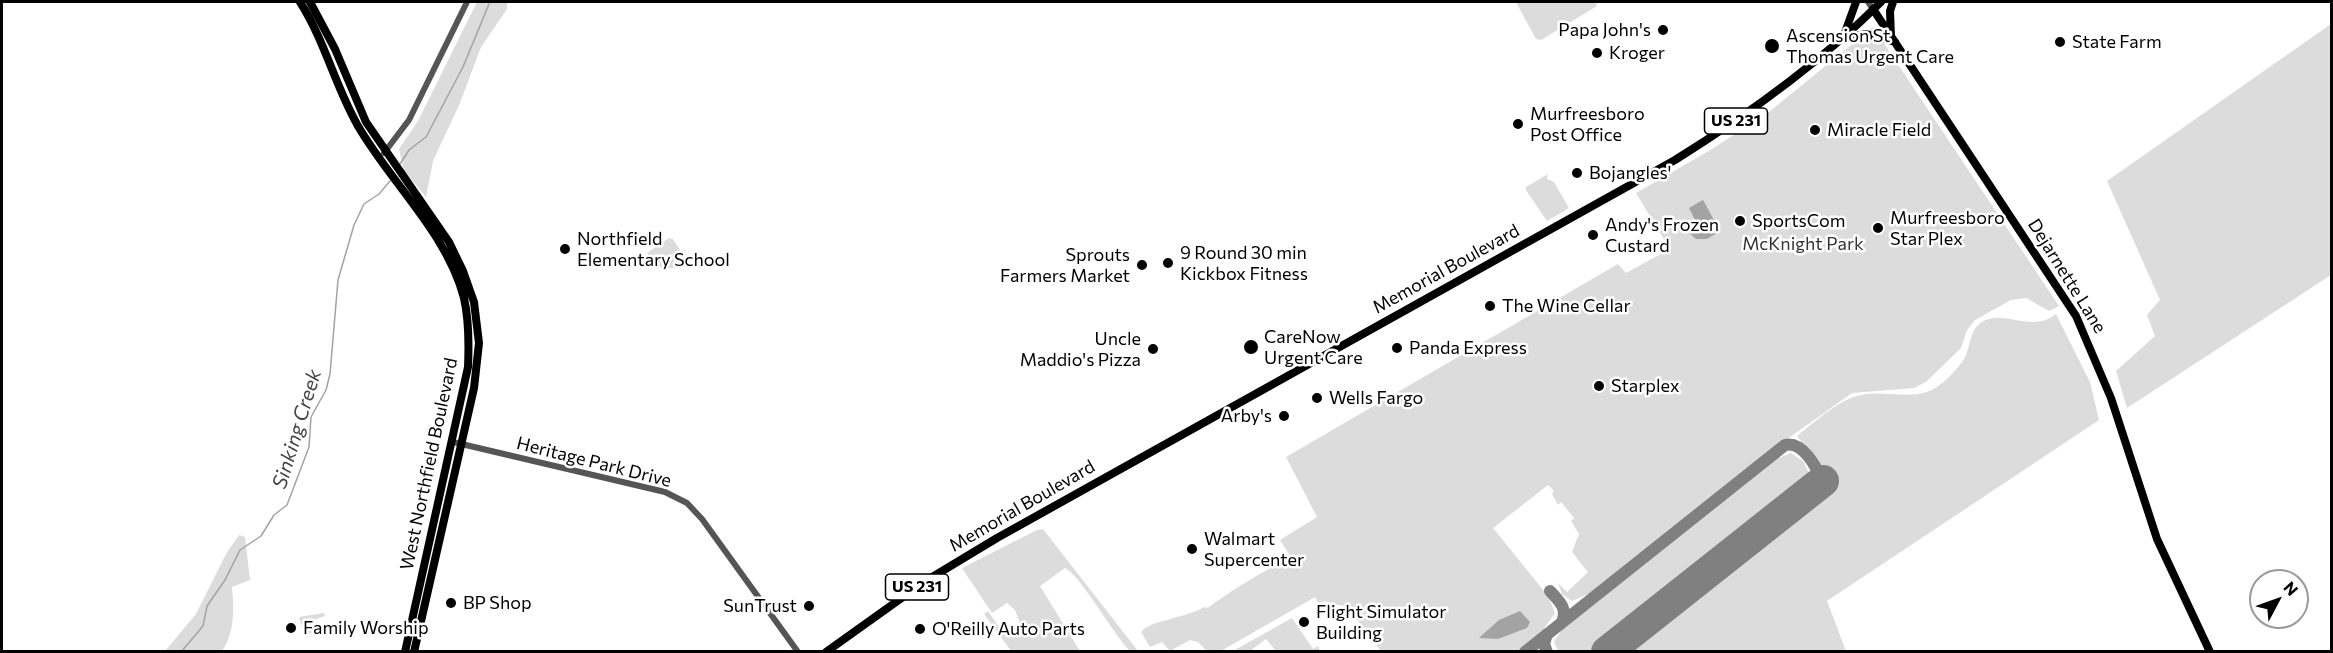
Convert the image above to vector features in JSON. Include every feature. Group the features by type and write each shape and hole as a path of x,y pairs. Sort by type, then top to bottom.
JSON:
{"main road":[{"name":"West Northfield Boulevard","path":"300,2 321,38 348,107 392,168 443,249 464,297 468,320 468,366 458,443 405,651"},
{"name":"West Northfield Boulevard","path":"310,2 335,49 383,156"},
{"path":"1856,2 1843,38 1866,34 1893,40 1890,11 1893,2"},
{"name":"Memorial Boulevard","path":"826,651 924,582 996,538 1676,160 1748,113 1843,38 1870,5 1881,2"},
{"name":"Dejarnette Lane","path":"1870,5 2076,316 2111,398 2157,539 2210,651"},
{"name":"West Northfield Boulevard","path":"414,651 447,487"}],"street":[{"path":"383,156 409,120 467,2"},
{"name":"Heritage Park Drive","path":"458,443 658,490 687,503 701,517 798,651"}],"green space":[{"path":"477,2 507,2 507,9 481,47 460,103 433,161 426,197 404,171 399,149 418,121"},
{"path":"1516,2 1595,2 1597,6 1541,40 1536,39"},
{"path":"2331,24 2331,275 2127,408 2116,371 2155,336 2147,315 2160,300 2107,181"},
{"name":"McKnight Park","path":"1873,27 2059,306 2049,311 2026,298 2011,300 1975,320 1967,330 1961,348 1926,382 1914,388 1852,393 1759,459 1593,592 1572,601 1562,594 1558,583 1567,592 1588,572 1572,552 1579,534 1571,521 1574,518 1561,502 1558,505 1552,494 1554,491 1548,485 1493,528 1548,596 1555,613 1541,633 1518,651 1381,651 1347,606 1330,604 1325,601 1319,604 1315,597 1221,651 1207,651 1198,642 1190,640 1170,651 1162,642 1150,647 1141,632 1146,628 1204,607 1208,608 1263,572 1292,559 1280,540 1317,517 1286,457 1618,264 1626,273 1670,249 1636,193 1712,149 1769,112"},
{"path":"1548,174 1547,179 1554,182 1569,208 1547,221 1526,187"},
{"path":"669,238 673,239 687,261 673,268 662,269 647,253"},
{"path":"2056,314 2090,382 2099,420 1827,601 1846,651 1624,651 1834,485 1797,436 1821,417 1839,404 1858,396 1867,394 1913,395 1932,390 1948,378 1961,363 1975,329 1990,318 2037,322 2047,320"},
{"path":"1791,453 1804,462 1810,476 1590,651 1558,651 1554,642 1566,623 1769,462"},
{"path":"1043,529 1138,651 1130,651 1080,582 1065,568 1040,586 1080,651 1011,651 984,614 988,611 1006,637 1021,626 1015,610 1007,603 992,613 962,568"},
{"path":"239,535 245,537 250,580 232,587 231,628 222,651 165,651 196,614 226,554"},
{"path":"324,613 325,616 311,621 313,633 304,634 299,617"},
{"path":"1292,618 1313,649 1318,646 1320,651 1276,651 1266,639 1250,651 1233,651"}],"shaded area":[{"path":"1703,200 1720,231 1707,239 1696,239 1688,232 1698,226 1689,208"},
{"path":"1520,611 1530,622 1527,628 1498,639 1479,638 1499,620"}],"waterway":[{"name":"Sinking Creek","path":"400,164 409,150 426,137 463,67 489,4"},
{"name":"Sinking Creek","path":"181,652 203,626 207,606 225,580 240,550 261,536 274,515 287,505 309,447 311,417 326,390 330,374 338,280 354,225 364,204 379,194 390,181"}],"taxiway":[{"path":"1525,652 1785,445 1792,445 1803,451 1813,462 1823,481"},
{"path":"1550,591 1563,609 1562,622"},
{"path":"1547,634 1544,644 1547,652"}],"runway":[{"path":"1607,652 1823,481"}],"place":[{"name":"Papa John's","path":"1663,30"},
{"name":"State Farm","path":"2060,42"},
{"name":"Ascension St Thomas Urgent Care","path":"1772,46"},
{"name":"Kroger","path":"1597,53"},
{"name":"Murfreesboro Post Office","path":"1518,124"},
{"name":"Miracle Field","path":"1815,130"},
{"name":"Bojangles'","path":"1577,173"},
{"name":"SportsCom","path":"1740,221"},
{"name":"Murfreesboro Star Plex","path":"1878,228"},
{"name":"Andy's Frozen Custard","path":"1593,235"},
{"name":"Northfield Elementary School","path":"565,249"},
{"name":"9 Round 30 min Kickbox Fitness","path":"1168,263"},
{"name":"Sprouts Farmers Market","path":"1142,265"},
{"name":"The Wine Cellar","path":"1490,306"},
{"name":"CareNow Urgent Care","path":"1251,347"},
{"name":"Panda Express","path":"1397,348"},
{"name":"Uncle Maddio's Pizza","path":"1153,349"},
{"name":"Starplex","path":"1599,386"},
{"name":"Wells Fargo","path":"1317,398"},
{"name":"Arby's","path":"1284,416"},
{"name":"Walmart Supercenter","path":"1192,549"},
{"name":"BP Shop","path":"451,603"},
{"name":"SunTrust","path":"809,606"},
{"name":"Flight Simulator Building","path":"1304,622"},
{"name":"Family Worship","path":"291,628"},
{"name":"O'Reilly Auto Parts","path":"920,629"}]}
